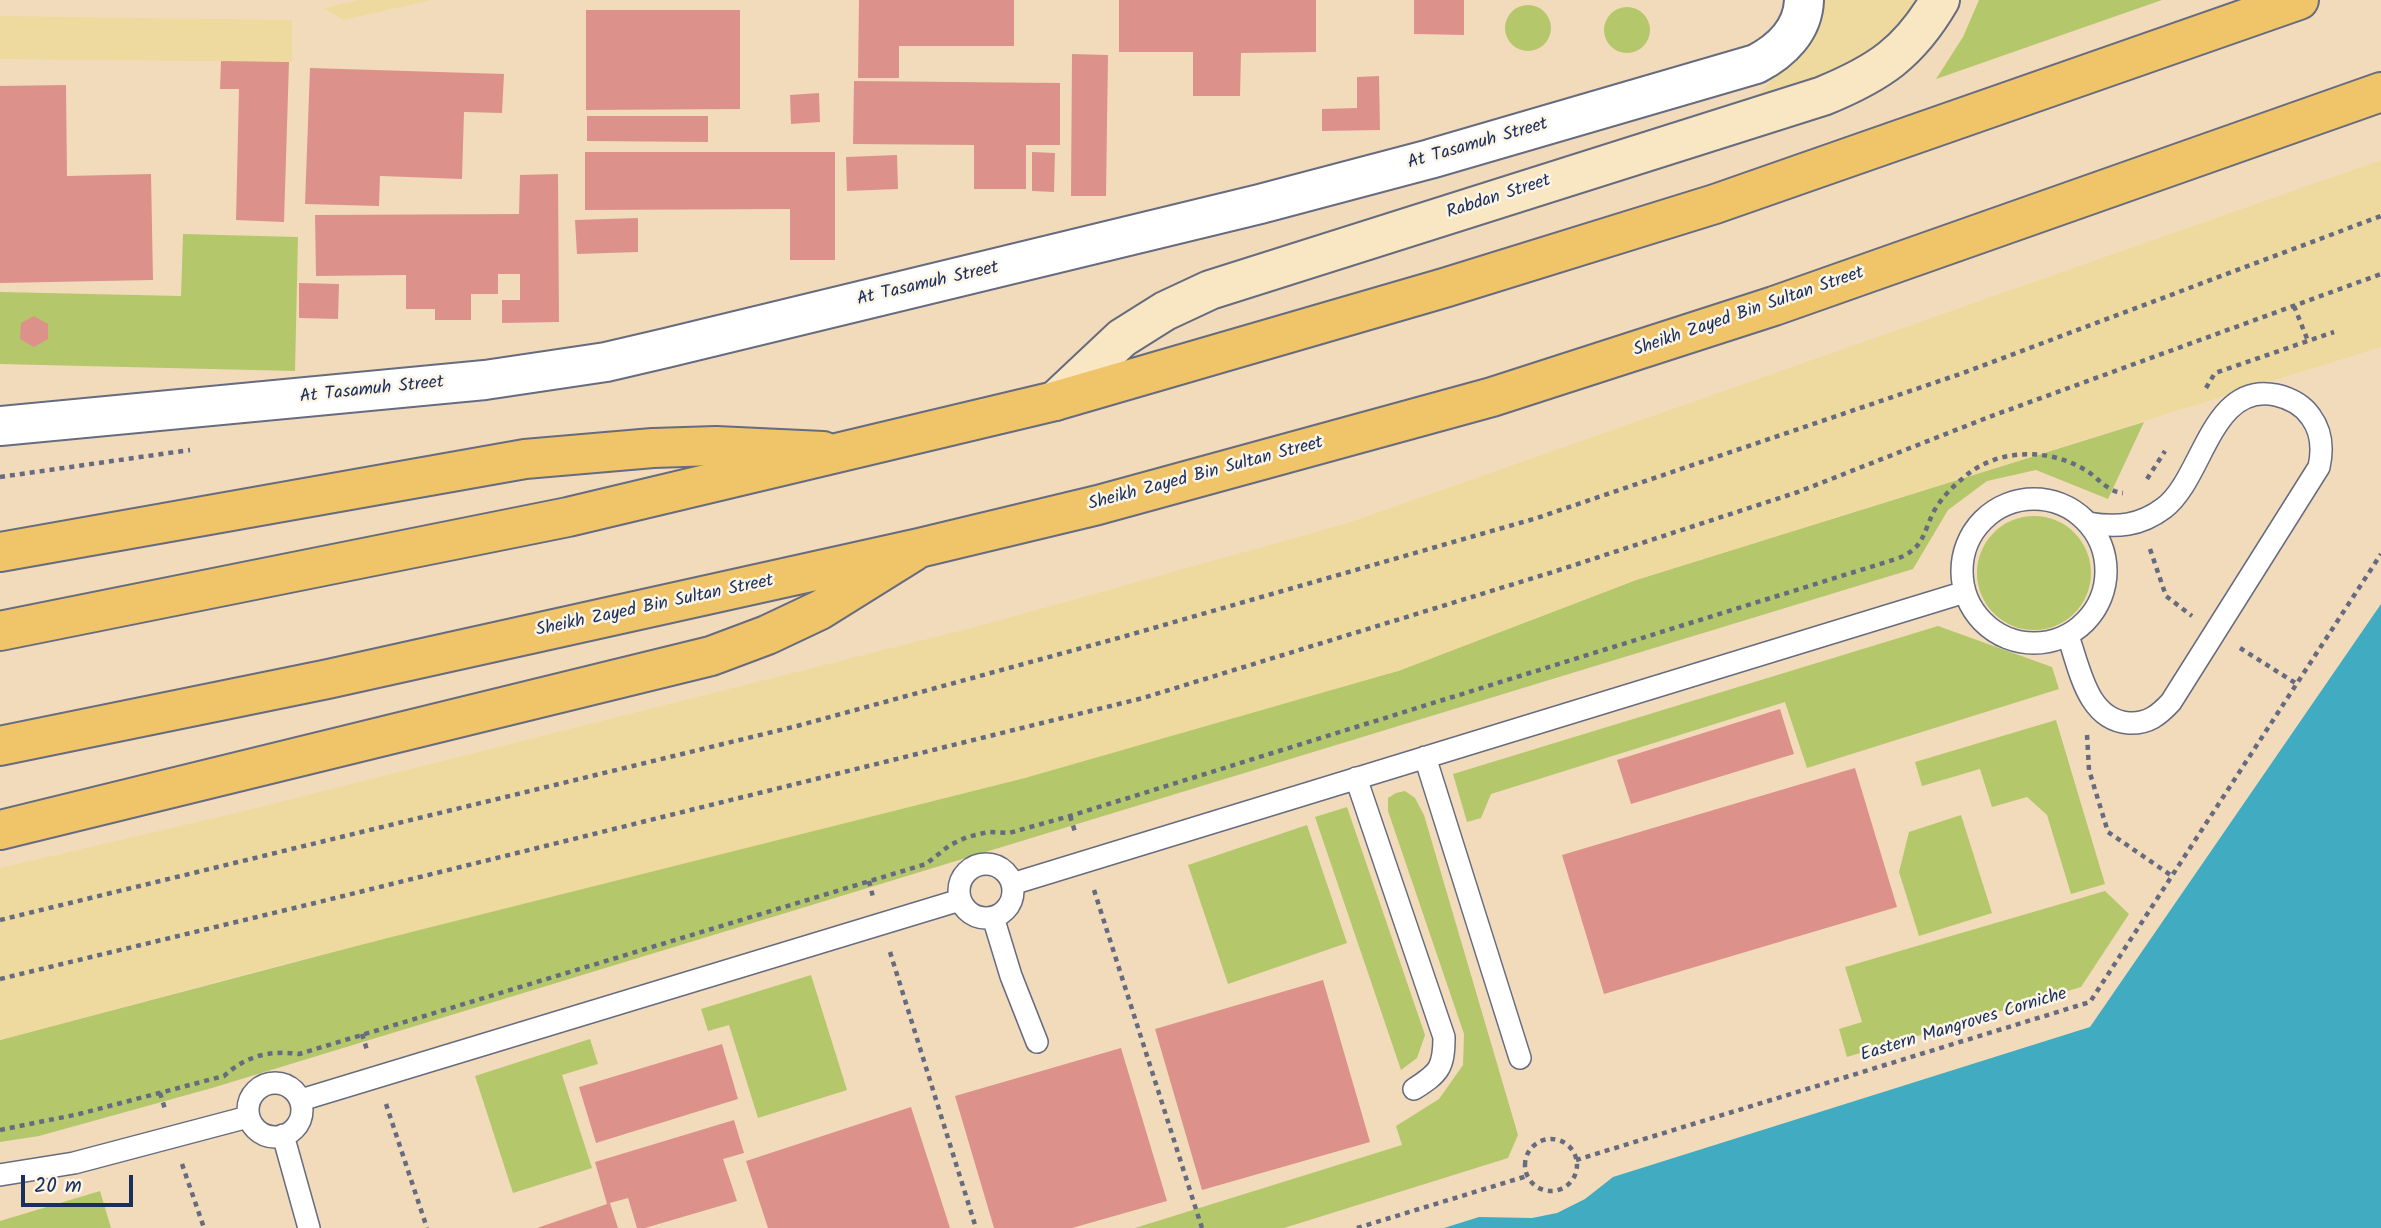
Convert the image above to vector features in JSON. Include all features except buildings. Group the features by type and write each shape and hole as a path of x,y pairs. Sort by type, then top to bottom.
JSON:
{"main road":[{"name":"Rabdan Street","path":"1055,401 1122,338 1165,311 1210,290 1823,96 1862,80 1897,56 1926,25 1940,0"},
{"path":"0,631 568,517 1055,401 1457,284 1715,204 2299,0"},
{"name":"Sheikh Zayed Bin Sultan Street","path":"0,746 341,676 919,548 1098,505 1492,397 1774,306 2381,92"},
{"path":"0,552 524,459 653,447 716,446 842,452"},
{"path":"0,830 711,656 767,635 820,610 919,548"}],"street":[{"name":"At Tasamuh Street","path":"0,426 509,377 606,362 666,348 1259,204 1430,159 1756,64 1782,48 1800,21 1804,0"}],"lane":[{"path":"2068,636 2089,696 2101,712 2118,722 2128,723 2138,723 2157,716 2171,702 2319,467 2322,454 2317,426 2310,414 2286,397 2255,395 2240,400 2227,409 2218,421 2177,495 2167,506 2141,522 2126,526 2111,527 2088,523"},
{"path":"2028,499 2050,501 2071,509 2088,523 2101,541 2107,564 2105,587 2096,608 2082,626 2068,636 2039,643 2016,641 1995,632 1978,616 1965,592 1961,575 1964,553 1973,532 1987,516 2007,504 2028,499"},
{"path":"1012,884 1965,592"},
{"path":"1425,757 1520,1058"},
{"path":"1356,778 1444,1037 1444,1059 1435,1076 1414,1089"},
{"path":"982,863 1000,867 1007,873 1012,884 1009,906 993,917 970,914 960,900 960,880 965,872 982,863"},
{"path":"301,1100 960,900"},
{"path":"993,917 1011,976 1037,1042"},
{"path":"271,1083 289,1086 301,1100 302,1110 298,1125 276,1138 267,1136 252,1125 248,1117 249,1099 262,1085 271,1083"},
{"path":"0,1175 74,1163 248,1117"},
{"path":"283,1135 309,1228"}],"path":[{"path":"0,920 797,726 1122,637 1537,518 1963,373 2381,216"},
{"path":"0,979 1143,698 1553,572 1798,492 1989,417 2381,274"},
{"path":"2294,306 2308,341"},
{"path":"2201,396 2216,373 2334,332"},
{"path":"2145,484 2172,441"},
{"path":"0,1130 79,1114 224,1076 234,1066 261,1054 279,1051 299,1054 926,864 950,845 967,837 988,832 1009,833 1070,816 1896,559 1906,555 1922,541 1934,511 1956,484 1985,464 2007,456 2028,454 2068,461 2109,489 2117,493 2127,493"},
{"name":"Eastern Mangroves Corniche","path":"1576,1160 2090,1002 2381,554"},
{"path":"2089,696 2089,770 2108,832 2172,876"},
{"path":"1070,816 1202,1228"},
{"path":"869,881 976,1228"},
{"path":"362,1034 427,1228"},
{"path":"1551,1138 1566,1143 1576,1160 1573,1178 1559,1189 1541,1189 1527,1175 1525,1160 1528,1152 1534,1144 1542,1140 1551,1138"},
{"path":"1357,1228 1527,1175"}],"green space":[{"path":"1979,0 2162,0 1936,79 1963,37"},
{"path":"1528,5 1544,12 1551,28 1544,44 1528,51 1512,44 1505,28 1512,12"},
{"path":"1627,7 1643,14 1650,30 1643,46 1627,53 1611,46 1604,30 1611,14"},
{"path":"183,234 298,237 295,371 0,364 0,292 181,296"},
{"path":"2144,422 2108,499 2036,470 1987,481 1948,510 1913,569 212,1088 39,1136 0,1142 0,1040 1398,671 1636,580"},
{"path":"2034,516 2056,520 2075,532 2087,551 2091,573 2087,595 2075,614 2056,626 2034,630 2012,626 1993,614 1981,595 1977,573 1981,551 1993,532 2012,520"},
{"path":"1938,626 2052,667 2059,689 1807,768 1785,702 1491,794 1481,818 1467,822 1453,774"},
{"path":"2056,720 2105,884 2071,894 2047,815 2027,797 1992,807 1980,769 1922,786 1915,762"},
{"path":"1405,791 1415,798 1424,815 1518,1135 1508,1158 1284,1228 1135,1228 1402,1145 1396,1126 1439,1099 1463,1065 1464,1034 1388,811 1388,798"},
{"path":"1347,807 1425,1035 1417,1058 1401,1070 1315,817"},
{"path":"1961,815 1992,913 1919,936 1899,872 1909,832"},
{"path":"1307,825 1347,943 1228,984 1188,865"},
{"path":"2105,891 2129,914 2081,987 1847,1057 1839,1029 1862,1022 1845,967"},
{"path":"811,975 847,1090 758,1118 729,1025 708,1031 701,1009"},
{"path":"590,1039 598,1064 562,1075 592,1168 513,1193 475,1076"},
{"path":"100,1191 111,1228 0,1228 0,1221"}],"sand":[{"path":"359,0 432,0 343,20 324,8"},
{"path":"1824,0 1935,0 1884,66 1730,127 1823,22"},
{"path":"0,16 292,20 292,62 0,59"},
{"path":"2381,160 2381,347 1636,580 1398,671 1025,778 276,966 0,1040 0,868 236,813 979,626 1348,523"}],"water":[{"path":"2381,604 2381,1228 1444,1228 1479,1217 1532,1218 1557,1213 1585,1199 1613,1177 2090,1027"}]}
